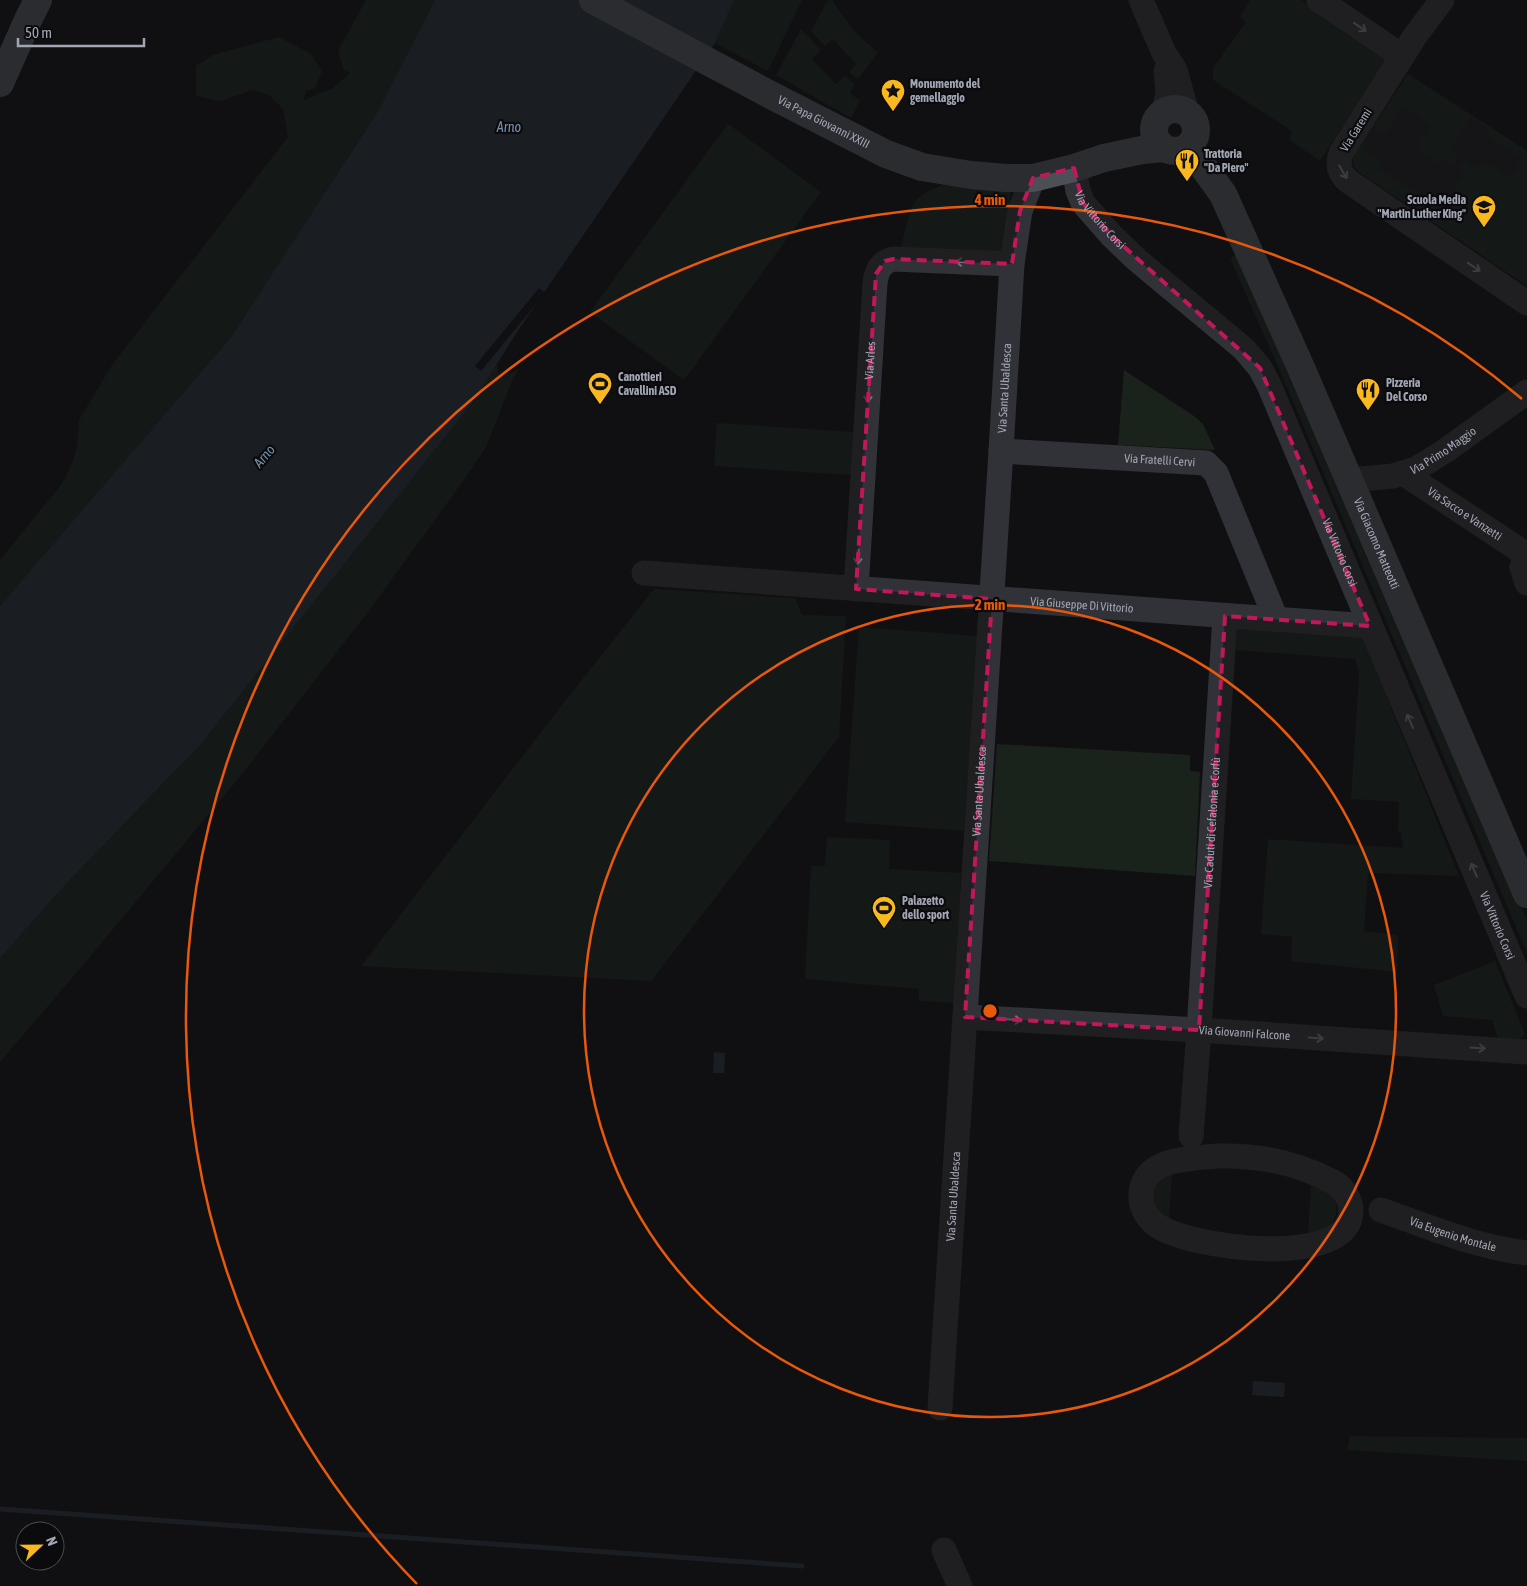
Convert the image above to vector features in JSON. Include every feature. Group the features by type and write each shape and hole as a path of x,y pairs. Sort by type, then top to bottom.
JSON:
{"main road":[{"path":"0,83 38,0"},
{"name":"Via Papa Giovanni XXIII","path":"592,0 886,154 913,164 971,175 1033,178 1074,168 1174,131"},
{"name":"Via Giacomo Matteotti","path":"1174,131 1219,177 1224,194 1527,894"}],"street":[{"path":"1141,0 1164,53 1174,131"},
{"path":"1319,0 1402,56"},
{"name":"Via Garemi","path":"1442,0 1402,56 1341,153 1338,165 1348,181 1527,303"},
{"name":"Via Vittorio Corsi","path":"1074,168 1078,191 1083,203 1112,236 1137,260 1244,349 1260,368 1269,384 1527,996"},
{"name":"Via Santa Ubaldesca","path":"940,1408 1012,264 1020,211 1033,178"},
{"name":"Via Arles","path":"856,589 876,274 885,261 893,259 1012,264"},
{"name":"Via Primo Maggio","path":"1349,480 1375,478 1416,469 1527,392"},
{"name":"Via Fratelli Cervi","path":"1001,451 1206,463 1216,473 1276,619"},
{"name":"Via Sacco e Vanzetti","path":"1403,473 1527,555"},
{"path":"1527,555 1522,567 1527,583"},
{"name":"Via Giuseppe Di Vittorio","path":"644,574 1370,626"},
{"name":"Via Caduti di Cefalonia e Corfù","path":"1199,1030 1225,616"},
{"name":"Via Giovanni Falcone","path":"965,1017 1199,1030 1525,1052"},
{"path":"1174,1161 1185,1149 1191,1136 1199,1030"},
{"path":"1191,1136 1202,1150 1217,1156"},
{"name":"Via Eugenio Montale","path":"1381,1210 1366,1211 1360,1214 1330,1240 1320,1244 1301,1248 1251,1248 1216,1244 1174,1235 1148,1218 1140,1198 1148,1174 1154,1168 1174,1161 1217,1156 1250,1157 1297,1165 1319,1174 1337,1184 1346,1193 1381,1210 1472,1242 1504,1250 1527,1253"},
{"path":"1345,1228 1351,1216 1346,1193"},
{"path":"944,1550 960,1586"}],"highlighted area":[{"path":"1074,168 1083,203 1112,236 1260,368 1370,626 1225,616 1199,1030 965,1017 992,599 856,589 876,274 885,261 893,259 1012,264 1020,211 1033,178"}],"shaded area":[{"path":"366,0 435,0 377,113 231,337 0,606 0,560 61,485 72,464 77,446 79,420 112,365 288,137 283,109 269,95 253,90 220,101 196,96 196,66 213,55 279,37 311,54 322,71 315,88 306,91 304,100 333,88 350,73 344,70 338,51"},
{"path":"734,0 802,0 768,71 715,43"},
{"path":"828,0 832,0 853,30 878,53 858,79 849,72 856,64 833,39 825,46 811,31"},
{"path":"1250,0 1301,0 1388,59 1320,161 1289,140 1292,131 1213,80 1213,68 1246,22 1240,17"},
{"path":"801,29 821,50 812,59 836,84 845,76 855,84 850,93 860,101 851,118 776,75"},
{"name":"Scuola Media \"Martin Luther King\"","path":"1408,74 1527,151 1527,286 1356,170 1353,163 1362,142"},
{"name":"Scuola Media \"Martin Luther King\"","path":"1408,74 1527,151 1527,286 1356,170 1353,159 1362,142 1366,145 1363,149 1381,162 1378,168 1447,213 1460,193 1453,188 1464,172 1459,168 1464,161 1477,169 1483,160 1510,177 1523,158 1487,135 1490,130 1470,117 1450,149 1459,155 1453,164 1442,158 1438,163 1419,151 1423,146 1419,143 1431,125 1403,106 1385,134 1374,127"},
{"path":"728,124 821,192 684,380 590,312"},
{"path":"957,180 1012,183 1004,242 1001,251 901,247 915,202 928,191"},
{"path":"1240,253 1527,920 1527,953 1283,378 1230,258"},
{"path":"497,364 498,373 503,376 519,369 512,381 486,447 461,484 371,608 243,773 0,1062 0,958 65,885 200,745 473,402"},
{"path":"1124,370 1194,416 1203,424 1215,450 1118,445"},
{"path":"717,423 854,432 852,475 714,466"},
{"path":"654,589 795,598 802,615 846,616 839,737 651,981 361,966 562,705"},
{"path":"1236,624 1361,633 1459,876 1368,873 1364,931 1398,935 1397,972 1291,961 1292,937 1261,934 1268,839 1403,848 1401,832 1398,832 1399,802 1351,799 1359,675 1355,659 1236,650"},
{"path":"859,627 977,636 964,831 845,822"},
{"path":"997,744 1190,755 1190,771 1200,772 1195,876 989,861"},
{"path":"827,837 890,840 889,869 961,873 954,1003 919,1001 919,989 805,979 811,866 825,866"},
{"path":"1495,961 1525,1034 1518,1041 1498,1038 1492,1020 1443,1016 1434,985"},
{"path":"1172,1172 1169,1220 1156,1214 1150,1185"},
{"path":"1311,1184 1332,1196 1337,1208 1333,1221 1327,1227 1308,1233"},
{"path":"1350,1436 1527,1438 1527,1461 1347,1450"}],"water":[{"name":"Arno","path":"435,0 734,0 715,43 517,332 473,402 200,745 65,885 0,958 0,606 231,337 377,113"},
{"path":"714,1052 725,1053 724,1073 713,1073"},
{"path":"1253,1381 1285,1383 1284,1397 1252,1395"}],"pier":[{"path":"539,288 545,293 481,371 475,366"}],"waterway":[{"path":"0,1509 802,1566"}],"place":[{"name":"Monumento del gemellaggio","path":"893,112"},
{"name":"Trattoria \"Da Piero\"","path":"1187,182"},
{"name":"Scuola Media \"Martin Luther King\"","path":"1484,228"},
{"name":"Canottieri Cavallini ASD","path":"600,405"},
{"name":"Pizzeria Del Corso","path":"1368,411"},
{"name":"Palazetto dello sport","path":"884,929"}]}
